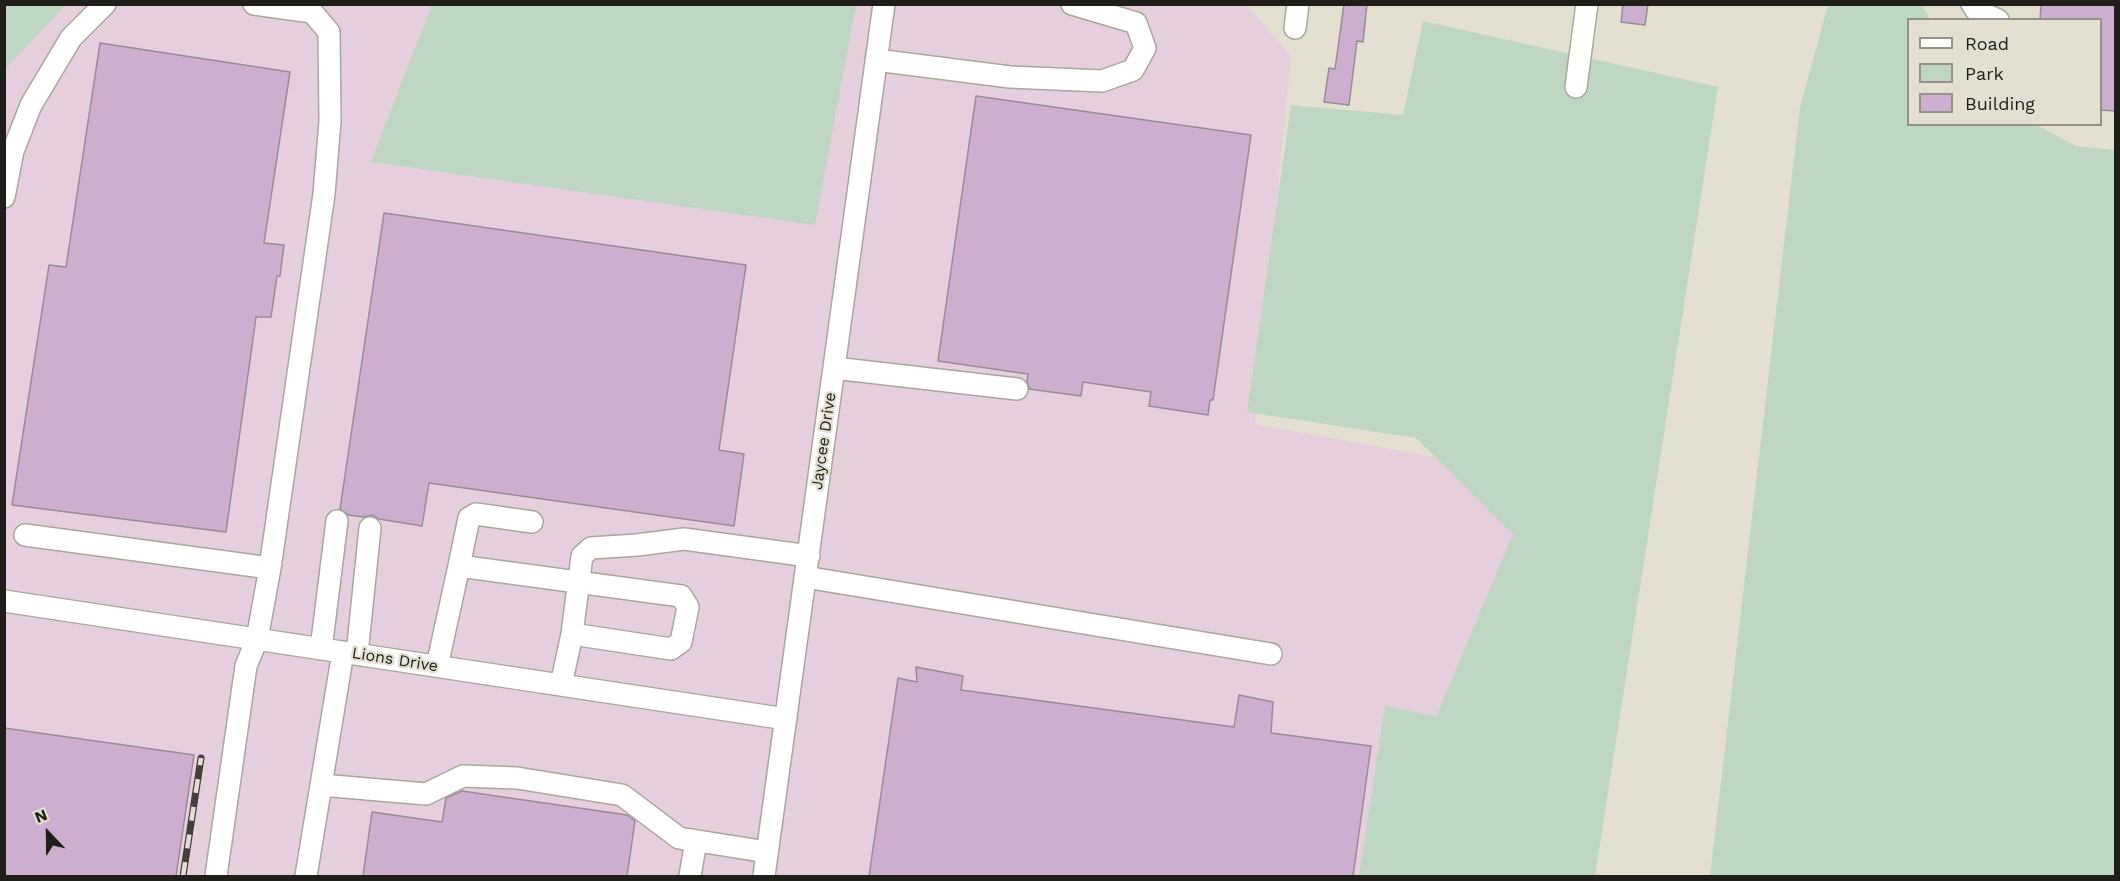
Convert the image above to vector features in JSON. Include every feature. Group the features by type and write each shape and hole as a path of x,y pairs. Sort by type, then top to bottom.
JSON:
{"street":[{"path":"4,197 13,151 31,105 71,38 105,4"},
{"path":"216,876 246,666 257,639 270,568 324,194 330,121 329,32 312,12 254,4"},
{"name":"Jaycee Drive","path":"764,876 884,4"},
{"path":"876,60 1011,77 1102,81 1133,70 1146,48 1136,23 1072,4"},
{"path":"1295,28 1298,4"},
{"path":"1576,87 1587,4"},
{"path":"1972,4 1976,10 1994,18"},
{"path":"834,368 1017,388"},
{"path":"437,666 469,518 476,514 532,522"},
{"path":"321,649 337,521"},
{"path":"306,876 321,785 350,653 370,528"},
{"path":"25,535 270,568"},
{"path":"561,685 572,634 582,556 591,548 637,546 684,539 809,556"},
{"path":"459,566 681,596 688,607 681,642 671,649 572,634"},
{"path":"806,577 1271,654"},
{"name":"Lions Drive","path":"4,601 786,720"},
{"path":"321,785 426,794 463,776 517,778 622,795 680,838 767,852"},
{"path":"690,876 696,841"}],"shaded area":[{"path":"5,5 1247,5 1291,56 1255,424 1440,458 1540,469 1492,876 5,876"}],"green space":[{"path":"432,4 856,5 815,225 371,162"},
{"path":"4,5 66,5 5,69"},
{"path":"1828,5 1922,5 1929,18 1907,18 1907,126 2039,126 2076,146 2115,150 2115,876 1710,876 1800,107"},
{"path":"1423,21 1718,87 1595,876 1359,876 1385,705 1436,717 1513,534 1416,438 1247,412 1291,105 1403,115"}],"building":[{"path":"1344,4 1367,4 1363,42 1357,41 1349,105 1324,102 1329,68 1335,69"},
{"path":"1623,4 1648,4 1645,25 1621,22"},
{"path":"2041,4 2115,4 2115,111 2102,110 2102,18 2040,18"},
{"path":"100,43 290,72 264,243 284,245 280,276 277,276 271,317 256,317 226,532 12,505 49,265 66,267"},
{"path":"976,96 1251,135 1213,400 1210,400 1208,415 1149,406 1151,392 1083,382 1081,396 1029,389 1028,374 938,361"},
{"path":"384,213 746,265 719,450 744,454 734,526 429,483 422,526 379,519 372,515 364,517 348,515 340,509"},
{"path":"916,667 963,676 961,690 1234,727 1239,695 1273,702 1271,733 1371,746 1353,876 869,876 898,678 917,682"},
{"path":"4,728 194,755 176,876 4,876"},
{"path":"462,791 627,815 635,821 627,876 363,876 372,812 442,822 446,798"}],"railway":[{"path":"183,876 201,758"}]}
